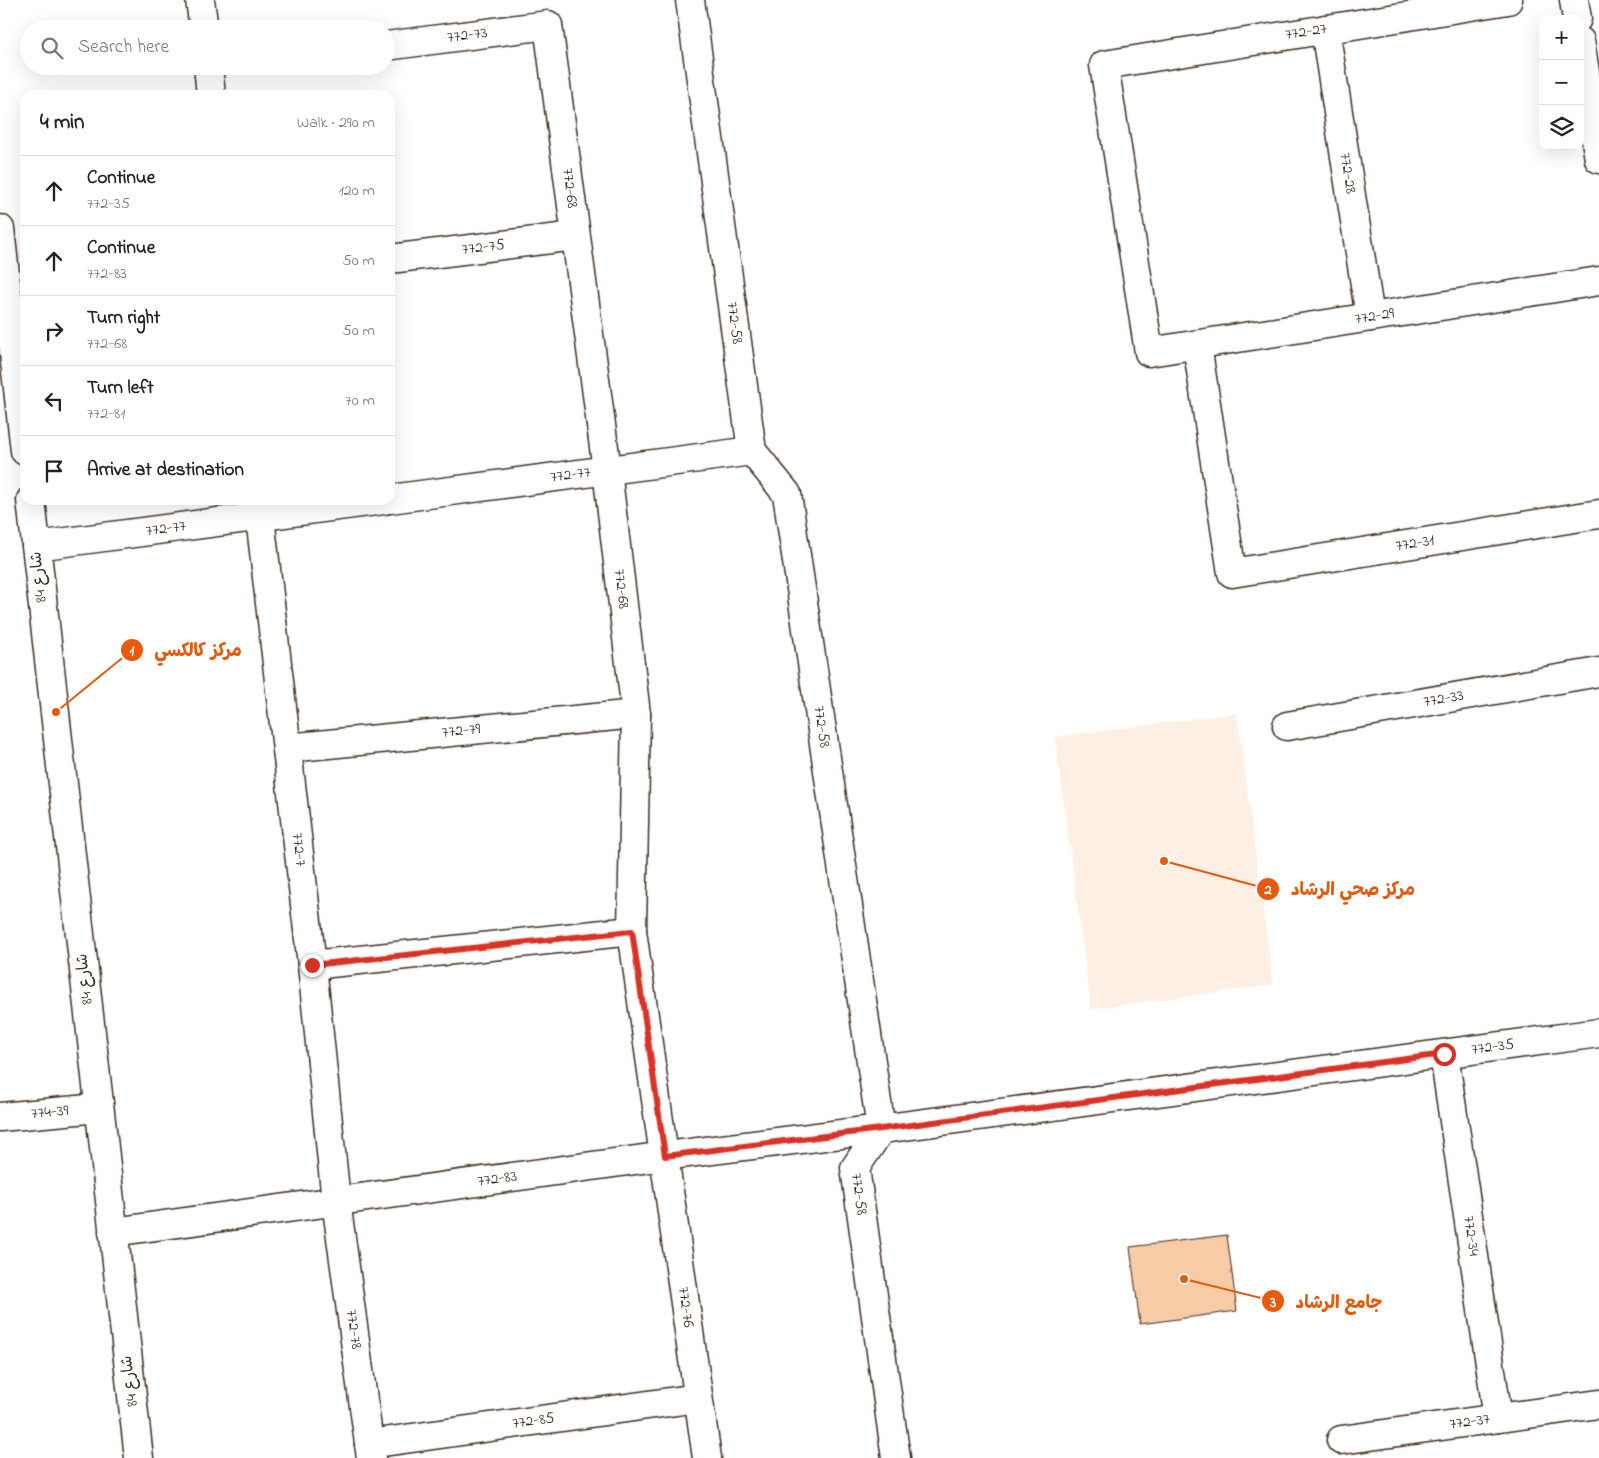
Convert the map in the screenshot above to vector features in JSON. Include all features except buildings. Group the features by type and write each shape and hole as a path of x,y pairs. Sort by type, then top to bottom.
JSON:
{"street":[{"path":"200,0 203,20"},
{"name":"772-58","path":"690,0 752,451 787,494 881,1129 854,1168 896,1458"},
{"name":"772-27","path":"1149,352 1104,65 1325,29 1357,12 1508,0"},
{"path":"1574,0 1576,15"},
{"name":"772-73","path":"395,45 548,25"},
{"name":"772-68","path":"548,25 607,470 636,714 632,931 665,1156"},
{"name":"772-28","path":"1325,29 1370,317"},
{"path":"1583,60 1599,158"},
{"path":"211,90 212,75"},
{"path":"0,229 16,437"},
{"name":"772-75","path":"395,258 575,236"},
{"name":"772-29","path":"1149,352 1599,281"},
{"name":"772-31","path":"1197,344 1232,574 1599,514"},
{"name":"772-77","path":"395,498 752,451"},
{"name":"شارع 84","path":"32,505 139,1458"},
{"name":"772-77","path":"36,546 259,508 306,505"},
{"name":"772-7","path":"259,508 312,965 336,1201"},
{"name":"772-33","path":"1287,726 1599,672"},
{"name":"772-79","path":"287,748 636,714"},
{"path":"312,965 632,931"},
{"name":"772-35","path":"881,1129 1599,1033"},
{"name":"772-34","path":"1444,1054 1498,1418"},
{"name":"774-39","path":"0,1117 99,1108"},
{"name":"772-83","path":"113,1232 665,1156 881,1129"},
{"name":"772-76","path":"665,1156 708,1458"},
{"name":"772-78","path":"336,1201 370,1451"},
{"name":"772-85","path":"370,1451 698,1398"},
{"name":"772-37","path":"1341,1440 1599,1404"}],"shaded area":[{"path":"1237,713 1273,985 1091,1009 1055,737"}],"place":[{"name":"مركز كالكسي","path":"56,712"},
{"name":"مركز صحي الرشاد","path":"1164,861"},
{"name":"جامع الرشاد","path":"1184,1279"}],"route":[{"path":"312,965 632,931 665,1156 1444,1054"}]}
